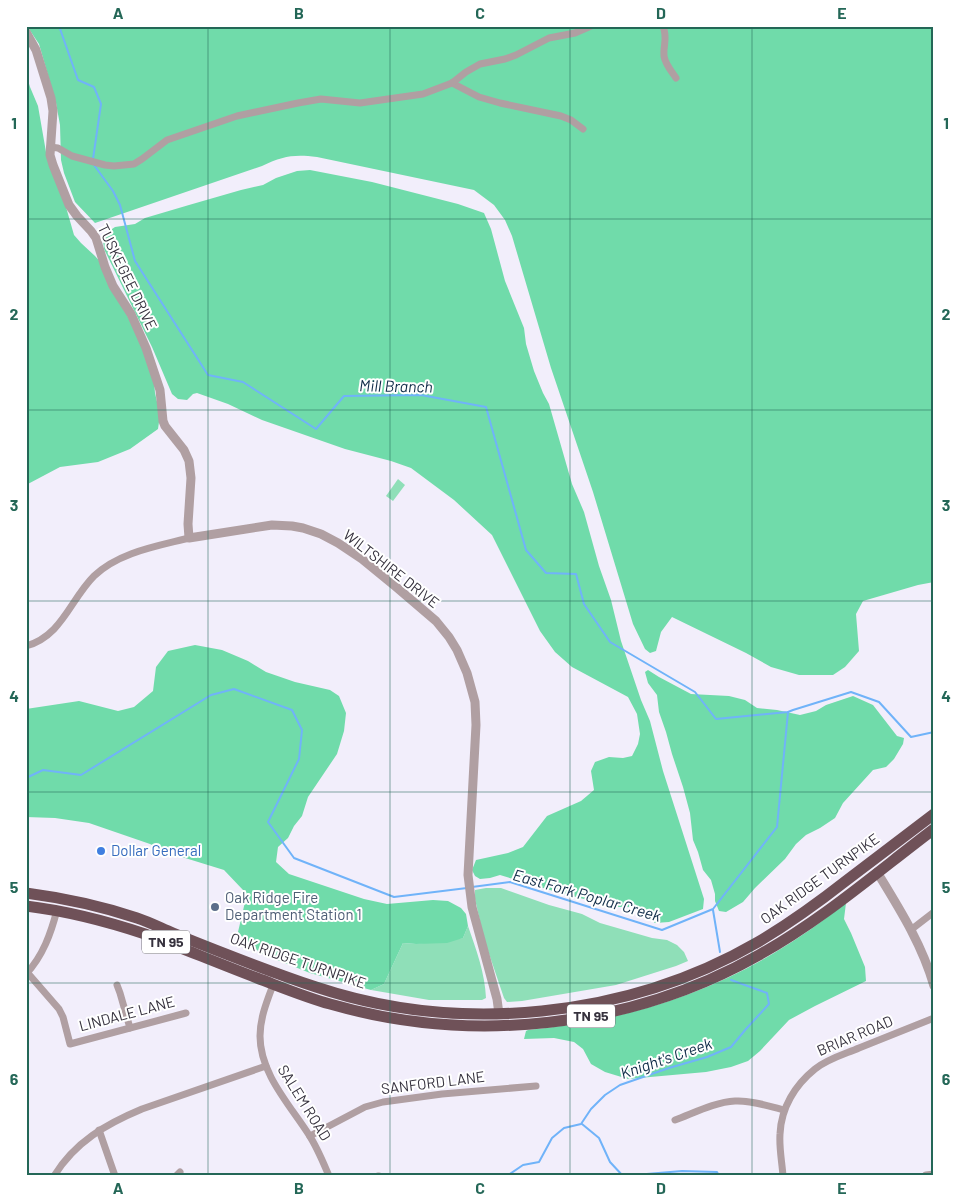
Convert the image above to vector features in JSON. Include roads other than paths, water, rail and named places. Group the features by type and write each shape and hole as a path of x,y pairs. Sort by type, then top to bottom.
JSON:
{"highway":[{"name":"OAK RIDGE TURNPIKE","path":"26,906 58,904 102,908 136,918 205,951 275,979 329,1004 386,1017 440,1024 500,1026 538,1024 598,1015 623,1009 684,990 747,962 793,935 814,920 934,814"},
{"name":"OAK RIDGE TURNPIKE","path":"275,979 391,1005 447,1013 499,1014 545,1011 620,997 696,972 759,942 934,829"},
{"name":"OAK RIDGE TURNPIKE","path":"26,893 58,904"},
{"path":"620,997 623,1009"},
{"path":"499,1014 500,1026"}],"street":[{"path":"50,147 58,148 67,154 81,159 105,165 134,164 167,140 237,116 321,99 360,103 423,94 452,82 480,64 505,59 549,38 574,33 591,26"},
{"path":"663,26 666,39 664,56 676,78"},
{"name":"TUSKEGEE DRIVE","path":"26,32 36,50 51,98 53,112 50,155 65,196 73,211 96,238 113,286 131,314 146,348 160,390 165,426 184,450 190,461 189,538"},
{"path":"452,82 479,98 561,116 572,120 583,129"},
{"name":"WILTSHIRE DRIVE","path":"26,646 41,640 55,628 80,593 94,576 105,567 139,552 189,538 272,525 292,526 313,531 338,543 362,560 412,600 443,629 468,673 475,702 476,724 468,860 469,893 476,927 497,999 499,1014"},
{"path":"874,867 912,930 934,986"},
{"path":"27,972 47,943 58,904"},
{"path":"912,930 934,912"},
{"name":"LINDALE LANE","path":"27,972 59,1009 70,1044 186,1013"},
{"name":"SALEM ROAD","path":"275,979 261,1026 260,1041 266,1066 279,1091 310,1136 329,1176"},
{"path":"116,985 130,1028"},
{"name":"BRIAR ROAD","path":"784,1176 780,1134 784,1110 804,1078 817,1067 835,1058 934,1018"},
{"path":"54,1176 76,1147 99,1130 125,1116 266,1066"},
{"name":"SANFORD LANE","path":"310,1136 365,1107 383,1102 442,1094 536,1086"},
{"path":"676,1120 732,1101 754,1102 784,1110"},
{"path":"99,1130 115,1176"},
{"path":"926,1176 934,1175"}],"waterway":[{"name":"Mill Branch","path":"59,26 78,80 94,87 101,104 93,159"},
{"name":"Mill Branch","path":"94,165 113,191 120,205 135,261 208,375 243,382 316,429 344,396 421,395 486,407 526,550 546,573 576,574 584,604 610,642 695,692 716,719 788,712 851,692 879,702 911,737 934,732"},
{"name":"East Fork Poplar Creek","path":"26,778 43,770 81,775 211,695 234,689 292,710 302,730 299,759 268,822 294,858 394,897 467,888"},
{"name":"East Fork Poplar Creek","path":"472,887 510,882 662,930 713,909 777,827 788,712"},
{"name":"Knight's Creek","path":"713,910 720,952"},
{"name":"Knight's Creek","path":"507,1176 523,1165 539,1162 552,1138 564,1128 581,1124 591,1109 605,1095 620,1085 707,1057 731,1047 769,1004 767,993 731,980"},
{"path":"582,1124 599,1138 610,1162 623,1176 682,1171 717,1172 719,1176"}],"place":[{"name":"Dollar General","path":"101,851"},
{"name":"Oak Ridge Fire Department Station 1","path":"215,907"}]}
